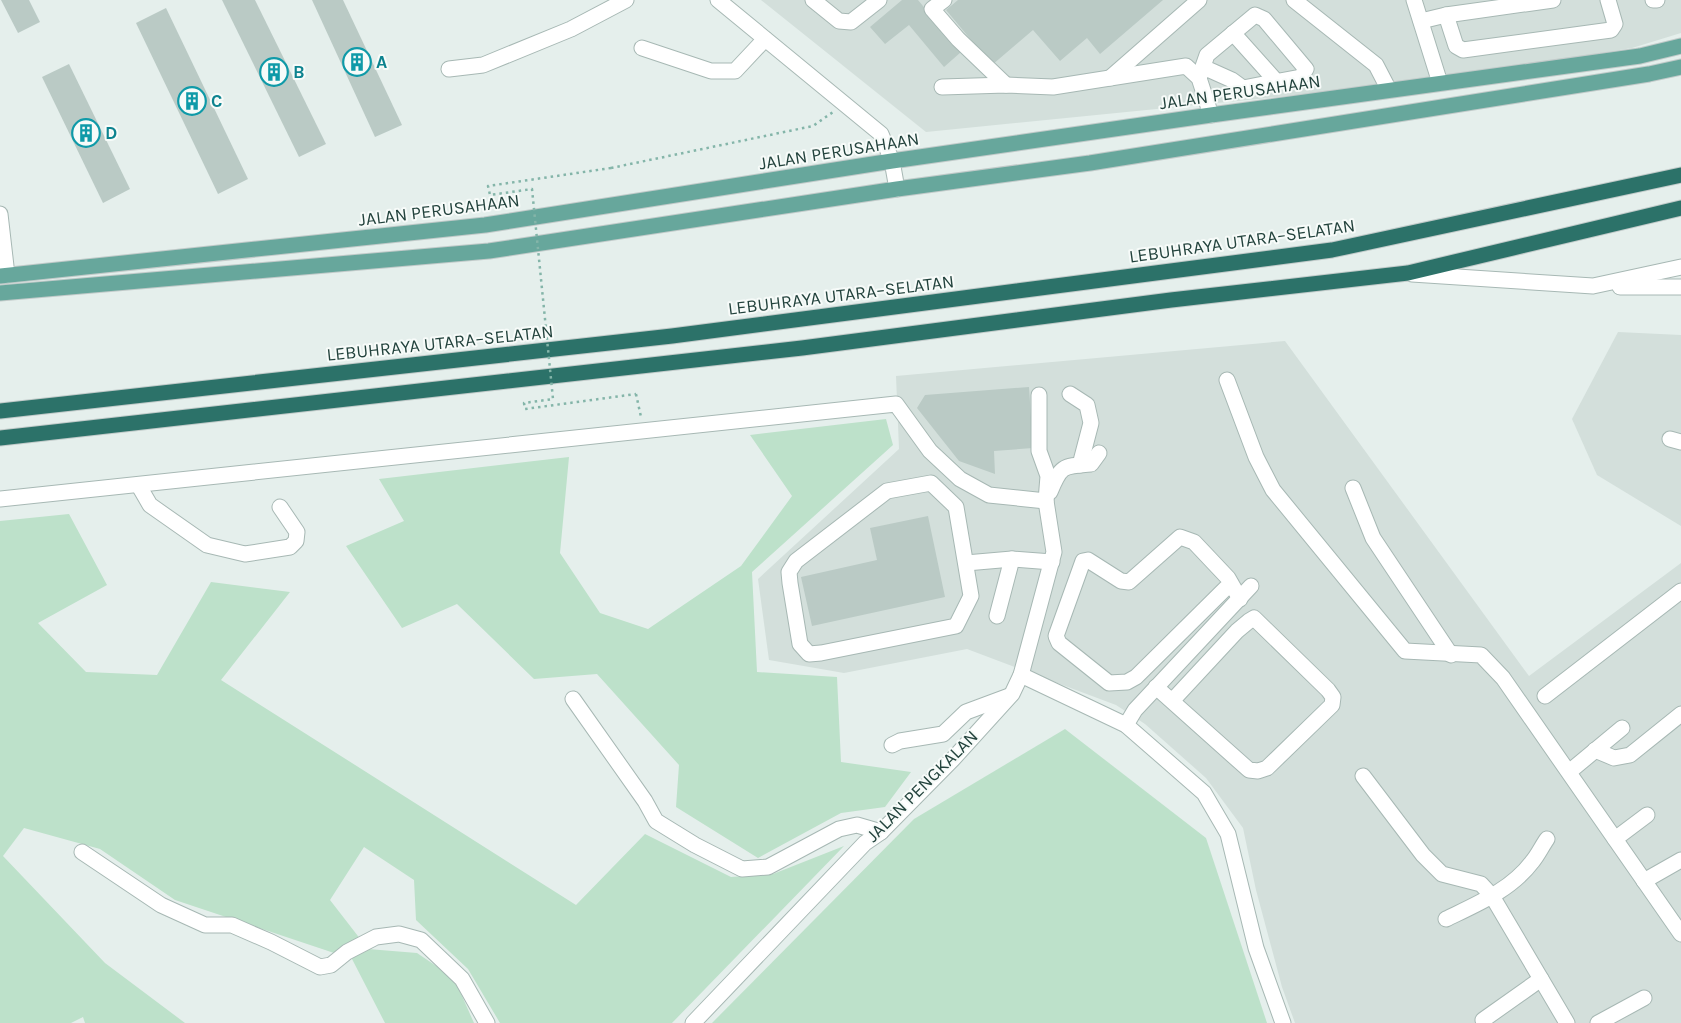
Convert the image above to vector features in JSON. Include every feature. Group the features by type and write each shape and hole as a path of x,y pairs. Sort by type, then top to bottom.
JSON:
{"highway":[{"name":"LEBUHRAYA UTARA–SELATAN","path":"0,412 672,336 1332,250 1681,175"},
{"path":"0,438 802,348 1171,300 1408,273 1681,208"}],"main road":[{"name":"JALAN PERUSAHAAN","path":"4,276 484,225 892,161 1640,56 1681,46"},
{"path":"0,293 489,250 897,189 1100,162 1639,76 1681,67"}],"street":[{"path":"449,69 483,65 572,29 626,0"},
{"path":"718,0 881,134 892,161 897,189"},
{"path":"813,0 839,22 851,22 879,0"},
{"path":"1110,78 1198,0"},
{"path":"1414,0 1440,83"},
{"path":"1421,21 1446,15 1553,0"},
{"path":"1446,15 1456,46 1463,50 1611,30 1616,24 1608,0"},
{"path":"1300,2 1376,65 1389,90"},
{"path":"933,3 958,38 1006,85"},
{"path":"942,87 1006,85 1053,87 1186,66 1201,72 1232,80 1242,88 1301,77 1306,69 1264,19 1255,15 1207,55 1201,72 1211,115"},
{"path":"1233,33 1276,81"},
{"path":"642,48 711,71 735,71 766,39"},
{"path":"0,214 4,276"},
{"path":"1593,286 1681,267"},
{"path":"1408,273 1593,286 1681,287"},
{"path":"1227,380 1256,457 1273,490 1367,605 1405,651 1451,655 1481,655 1503,678 1681,934"},
{"path":"1070,394 1087,405 1091,422 1080,465"},
{"name":"JALAN PENGKALAN","path":"693,1023 865,843 882,832 953,759 1012,694 1021,675 1054,552 1046,501 1048,476 1039,450 1039,395"},
{"path":"0,500 896,404 930,451 960,479 989,495 1046,501 1064,467 1091,464 1099,453"},
{"path":"931,483 956,506 966,563 972,596 956,626 821,653 809,654 800,644 789,572 796,561 888,491 931,483"},
{"path":"139,486 150,504 207,546 245,554 290,547 296,541 297,532 280,507"},
{"path":"1353,488 1373,538 1451,655"},
{"path":"1231,582 1136,677 1127,682 1109,683 1059,643 1056,636 1083,561 1088,560 1121,581 1129,582 1180,537 1194,542 1231,582 1240,599"},
{"path":"966,563 1012,559 1052,562"},
{"path":"997,616 1012,559"},
{"path":"1126,724 1134,710 1252,586"},
{"path":"1545,696 1681,591"},
{"path":"1156,687 1249,770 1258,771 1267,768 1332,705 1333,697 1254,618 1237,632 1172,701"},
{"path":"1021,675 1126,724 1204,792 1228,834 1256,948 1283,1023"},
{"path":"892,745 900,740 943,734 966,712 1012,694"},
{"path":"573,699 645,801 656,821 695,845 742,869 768,867 840,829 857,825 882,832"},
{"path":"1595,750 1614,758 1630,755 1681,714"},
{"path":"1569,772 1622,728"},
{"path":"1363,776 1423,855 1442,874 1481,884 1492,896 1567,1023"},
{"path":"1615,839 1647,815"},
{"path":"1446,919 1492,896 1517,877 1532,863 1547,839"},
{"path":"82,852 161,905 205,925 232,925 320,967 331,965 347,952 376,937 399,934 421,940 462,979 487,1023"},
{"path":"1644,881 1681,860"},
{"path":"1483,1020 1541,979"},
{"path":"1598,1023 1644,998"}],"path":[{"path":"645,430 636,394 525,409 524,403 553,399 532,189 490,195 488,186 612,168 813,126 844,104"}],"shaded area":[{"path":"761,0 1681,0 1681,33 1632,48 1407,84 926,132"},
{"path":"1618,332 1681,335 1681,526 1597,475 1572,419"},
{"path":"1285,341 1529,676 1681,563 1681,1023 1295,1023 1282,987 1256,890 1243,828 1206,778 1145,724 1116,705 967,649 844,673 769,660 758,579 899,449 896,376"}],"green space":[{"path":"886,419 893,445 752,572 757,672 837,677 841,762 911,772 885,807 841,813 758,858 676,807 679,765 597,674 534,679 457,604 402,628 346,546 404,521 379,479 569,457 560,553 600,613 648,629 741,566 792,496 750,435"},
{"path":"69,514 107,585 38,623 86,672 157,675 211,582 290,592 221,680 576,905 645,834 731,877 773,874 844,846 672,1023 500,1023 468,969 416,920 414,880 364,847 330,900 368,949 417,953 454,978 474,1023 385,1023 352,959 175,900 100,849 24,828 3,856 105,963 185,1023 85,1023 83,1017 71,1023 0,1023 0,521"},
{"path":"1065,729 1206,838 1267,1023 712,1023 914,819"}],"building":[{"path":"1,0 29,0 40,22 18,33"},
{"name":"B","path":"222,0 255,0 326,144 299,157"},
{"name":"A","path":"312,0 343,0 402,125 375,137"},
{"path":"902,0 918,0 961,52 944,67 909,25 885,44 870,27"},
{"path":"958,0 1163,0 1100,54 1087,38 1060,61 1033,30 992,65 946,10"},
{"name":"C","path":"166,8 248,179 218,194 136,23"},
{"name":"D","path":"69,64 130,189 103,203 42,77"},
{"path":"1029,387 1033,448 994,451 995,474 959,461 917,408 925,395"},
{"path":"928,516 945,597 812,626 801,577 877,560 870,528"}],"place":[{"name":"A","path":"357,62"},
{"name":"B","path":"274,72"},
{"name":"C","path":"192,101"},
{"name":"D","path":"86,133"}]}
